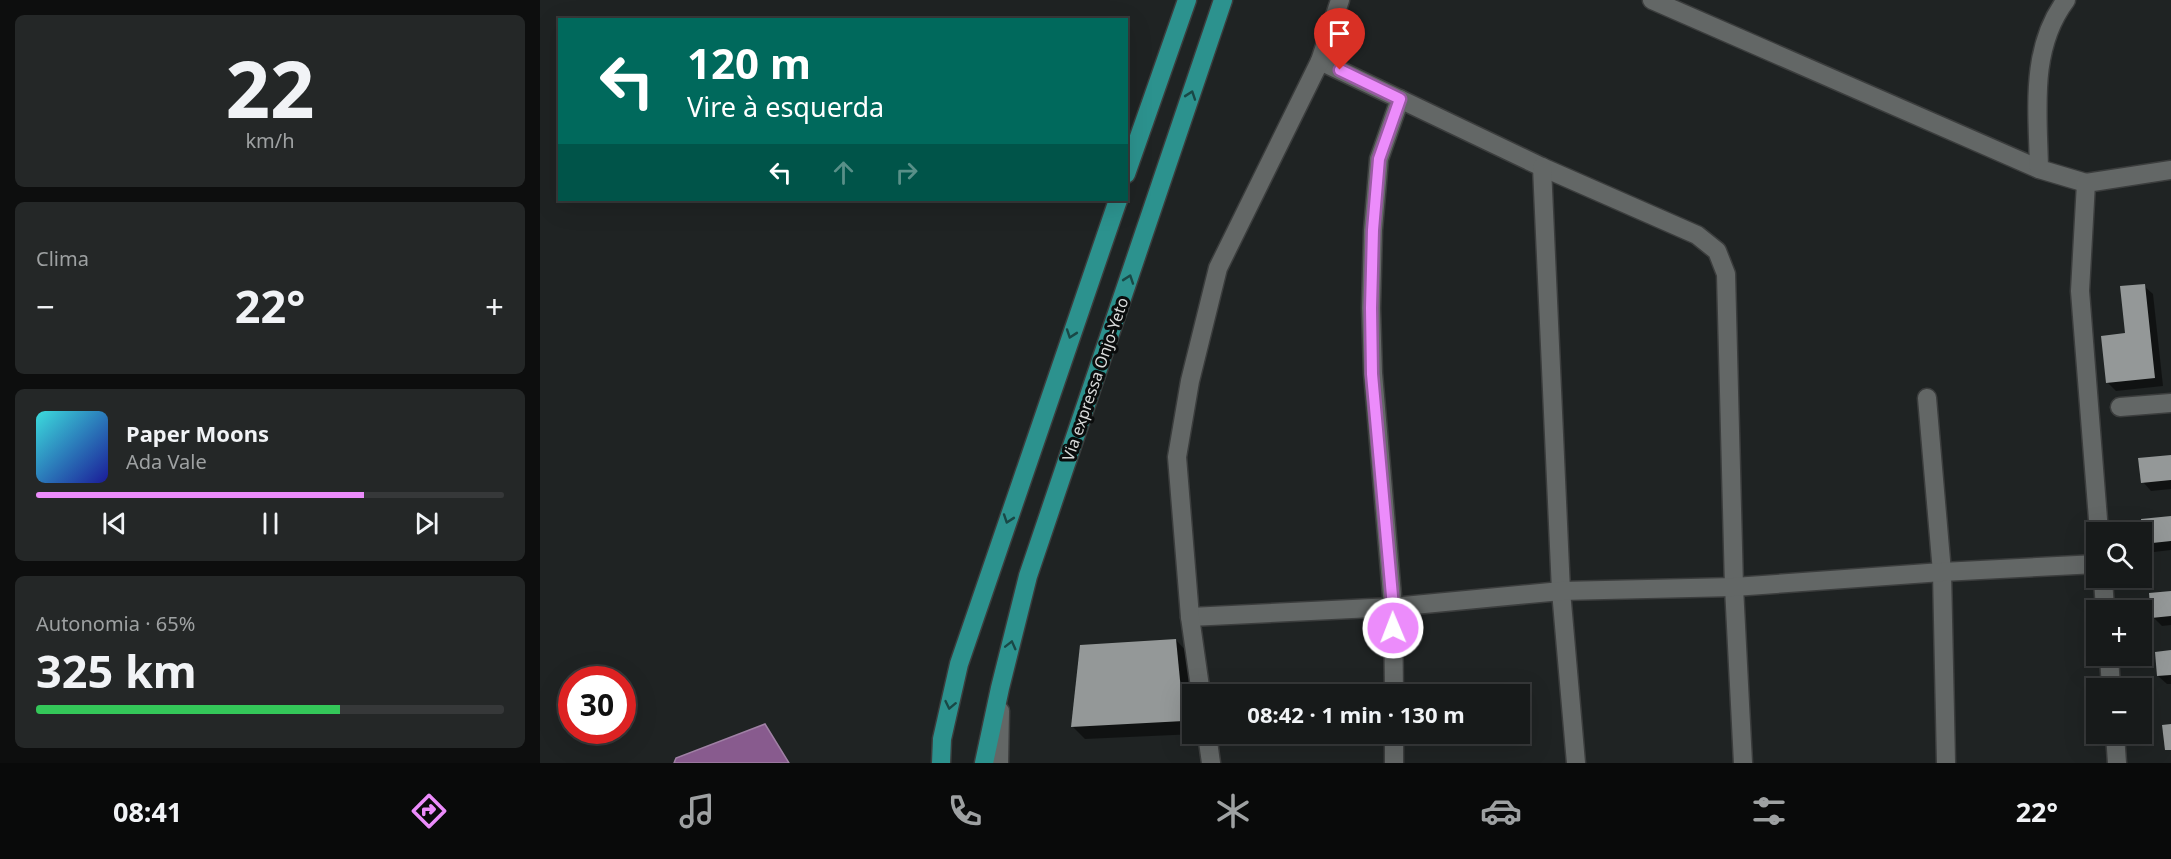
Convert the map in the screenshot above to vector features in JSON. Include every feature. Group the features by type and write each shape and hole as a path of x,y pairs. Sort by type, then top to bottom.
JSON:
{"main road":[{"path":"1128,168 1187,0"},
{"name":"Via expressa Onjo-Yeto","path":"984,763 1028,576 1223,0"},
{"path":"941,763 942,739 959,664 1118,201"}],"street":[{"path":"1200,684 1190,617 1177,457 1190,381 1218,268 1320,61 1340,0"},
{"path":"1653,0 2039,169 2086,183 2171,170"},
{"path":"2039,169 2037,79 2045,41 2057,12 2066,0"},
{"path":"1320,61 1542,167 1696,235 1717,251 1726,274 1734,587 1743,763"},
{"path":"1394,684 1393,607 1372,374 1371,308 1373,230 1379,159 1400,99"},
{"path":"1542,167 1561,591 1576,763"},
{"path":"2086,183 2080,291 2098,522"},
{"path":"1927,398 1942,572 1946,763"},
{"path":"2120,407 2171,403"},
{"path":"1190,617 1393,607 1561,591 1734,587 2086,565"},
{"path":"999,763 1000,688"},
{"path":"1208,744 1211,763"},
{"path":"1394,744 1394,763"},
{"path":"2116,744 2117,763"}],"shaded area":[{"path":"765,724 789,763 674,763 676,758"}],"building":[{"path":"2145,284 2155,378 2106,383 2101,336 2125,333 2120,286"},
{"path":"2171,455 2171,480 2141,483 2138,458"},
{"path":"2171,516 2171,541 2152,543 2152,522 2141,522 2141,519"},
{"path":"2171,591 2171,616 2152,618 2152,600 2150,600 2149,593"},
{"path":"1176,639 1182,721 1071,727 1080,645"},
{"path":"2171,650 2171,675 2157,676 2155,652"},
{"path":"2171,724 2171,750 2165,750 2162,725"}],"route":[{"path":"1340,70 1400,99 1379,159 1373,230 1371,308 1372,374 1393,628"}]}
